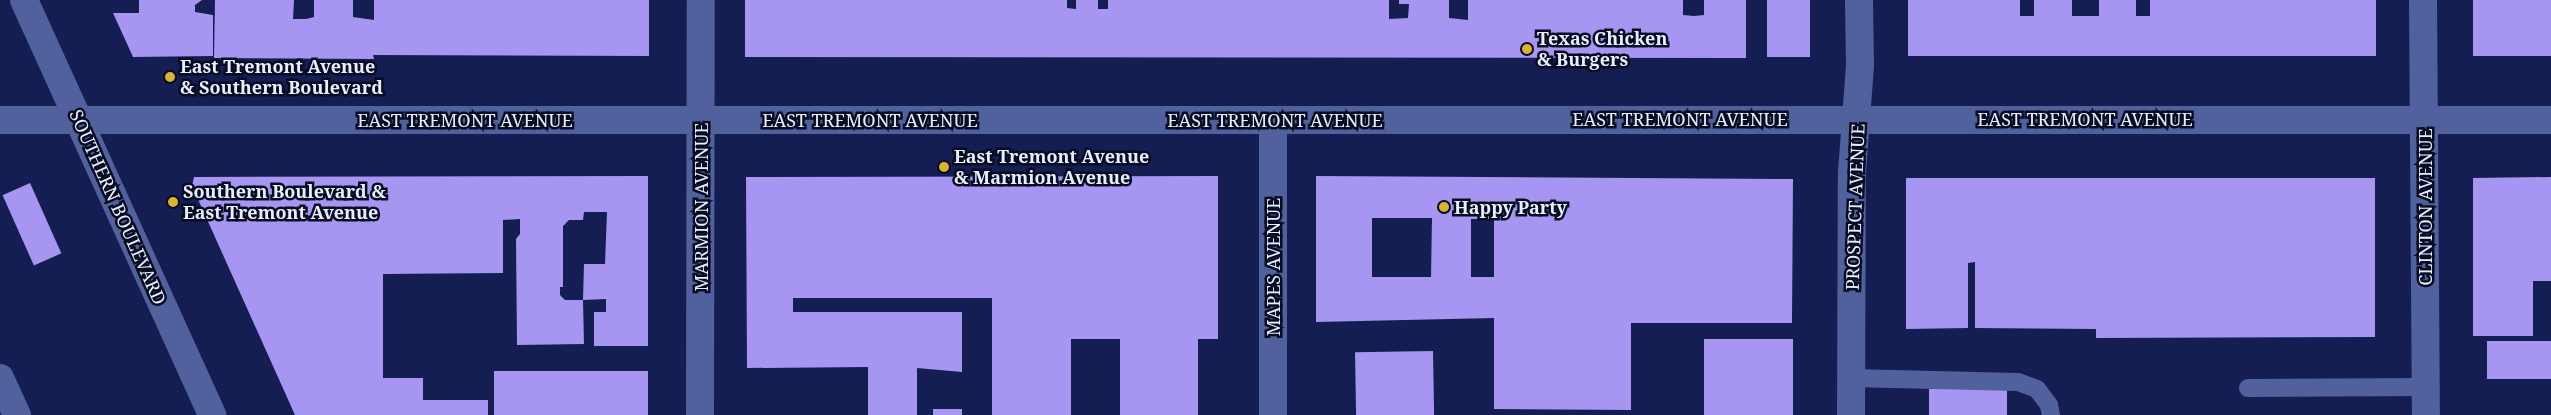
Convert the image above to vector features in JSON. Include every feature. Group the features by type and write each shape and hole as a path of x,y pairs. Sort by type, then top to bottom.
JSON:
{"main road":[{"name":"SOUTHERN BOULEVARD","path":"24,0 212,415"},
{"name":"MARMION AVENUE","path":"700,415 701,0"},
{"name":"PROSPECT AVENUE","path":"1851,415 1852,172 1857,119 1859,0"},
{"name":"CLINTON AVENUE","path":"2423,0 2426,415"},
{"name":"EAST TREMONT AVENUE","path":"0,120 2551,120"},
{"name":"MAPES AVENUE","path":"1273,120 1273,415"},
{"path":"0,378 17,415"}],"lane":[{"path":"1851,378 2018,382 2037,389 2050,405 2051,415"},
{"path":"2248,388 2426,387"}],"building":[{"path":"139,0 202,0 195,5 195,12 213,15 213,56 133,57 113,13 139,13"},
{"path":"215,0 294,0 293,19 306,19 314,17 314,0 353,0 353,17 374,20 374,0 649,0 649,56 373,55 374,59 214,58"},
{"path":"745,0 1067,0 1067,8 1076,9 1076,0 1098,0 1098,9 1108,9 1108,0 1389,0 1389,19 1408,18 1409,4 1399,4 1399,0 1449,0 1449,18 1468,20 1468,0 1683,0 1683,15 1694,16 1704,15 1704,0 1746,0 1746,58 745,57"},
{"path":"1767,0 1810,0 1810,57 1767,57"},
{"path":"1908,0 2020,0 2020,16 2034,16 2034,0 2072,0 2072,16 2099,16 2099,0 2136,0 2136,16 2150,16 2150,0 2376,0 2376,56 1908,56"},
{"path":"2473,0 2551,0 2551,56 2473,56"},
{"path":"648,176 648,346 594,346 594,312 606,312 606,299 583,300 584,344 517,345 516,239 520,234 520,219 503,220 503,273 383,274 383,378 423,378 423,400 488,400 488,415 295,415 192,186 194,177","holes":["584,212 607,212 605,264 584,264 583,300 565,300 560,295 560,287 563,287 563,226 569,220 583,220"]},
{"path":"1218,176 1218,339 1198,339 1198,415 1120,415 1120,339 1071,339 1071,415 992,415 992,298 793,298 793,312 962,312 962,372 917,368 917,415 868,415 868,367 747,368 746,177"},
{"path":"1316,176 1793,179 1792,323 1631,323 1631,410 1494,409 1494,318 1316,322","holes":["1372,218 1432,218 1431,277 1372,277","1471,219 1494,219 1494,277 1471,277"]},
{"path":"2551,177 2551,281 2533,281 2533,336 2473,336 2473,178"},
{"path":"1906,178 2375,178 2375,337 2096,338 2096,329 1975,328 1975,262 1968,263 1968,328 1906,329"},
{"path":"30,183 61,253 34,266 3,195"},
{"path":"1704,339 1793,339 1793,415 1704,415"},
{"path":"2487,341 2551,341 2551,379 2487,379"},
{"path":"1433,351 1434,415 1356,415 1355,352"},
{"path":"494,371 648,371 648,415 494,415"},
{"path":"1929,389 2007,389 2007,415 1929,415"},
{"path":"933,409 962,409 962,415 933,415"}],"place":[{"name":"Texas Chicken & Burgers","path":"1527,49"},
{"name":"East Tremont Avenue & Southern Boulevard","path":"170,77"},
{"name":"East Tremont Avenue & Marmion Avenue","path":"944,167"},
{"name":"Southern Boulevard & East Tremont Avenue","path":"173,202"},
{"name":"Happy Party","path":"1444,207"}]}
